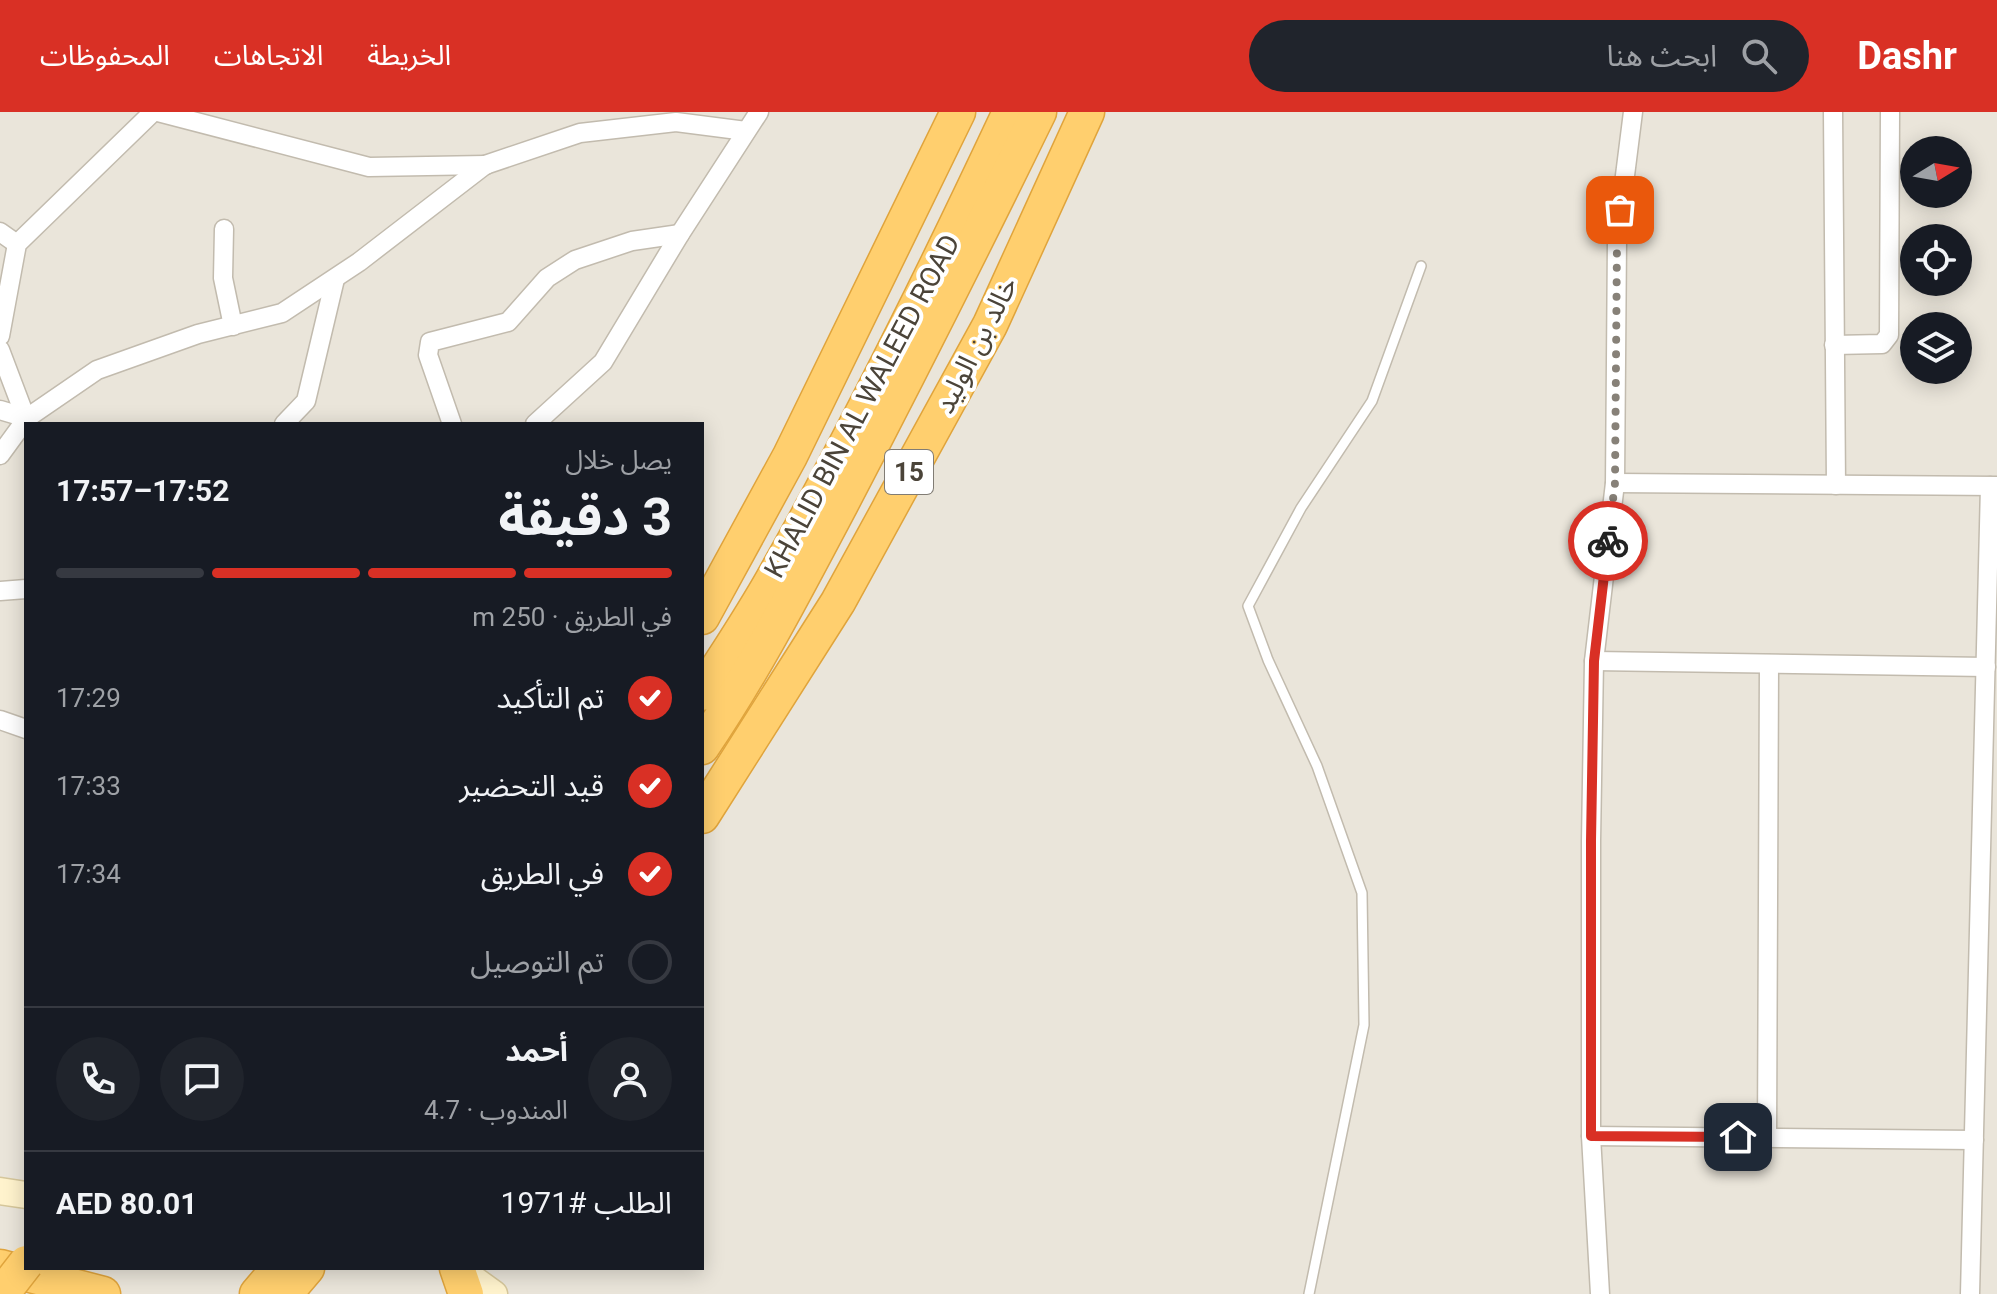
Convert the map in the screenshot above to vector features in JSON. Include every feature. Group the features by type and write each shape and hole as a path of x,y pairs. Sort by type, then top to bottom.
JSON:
{"highway":[{"path":"704,609 734,563 790,456 958,112"},
{"name":"KHALID BIN AL WALEED ROAD","path":"704,690 772,581 841,452 1010,112"},
{"name":"KHALID BIN AL WALEED ROAD","path":"704,744 742,690 788,604 930,335 1039,112"},
{"name":"خالد بن الوليد","path":"704,813 838,602 982,339 1087,112"},
{"path":"2,1294 24,1266"},
{"path":"0,1267 103,1294"},
{"path":"257,1294 277,1270"},
{"path":"285,1294 305,1270"},
{"path":"458,1270 466,1294"}],"main road":[{"path":"0,1191 24,1195"},
{"path":"460,1270 494,1294"}],"street":[{"path":"8,247 155,112 369,167 486,165 580,133 676,122 746,131"},
{"path":"537,422 603,362 680,234 759,112"},
{"path":"1600,1294 1591,1136 1594,661 1615,483 1617,239 1633,112"},
{"path":"1833,112 1836,485"},
{"path":"1834,345 1882,344 1889,335 1890,112"},
{"path":"28,421 97,370 198,334 282,313 335,279 486,165"},
{"path":"224,229 223,278 233,326"},
{"path":"0,232 8,247 0,336"},
{"path":"451,422 428,355 430,342 508,322 547,278 575,260 632,241 680,234"},
{"path":"286,422 306,401 335,279"},
{"path":"0,350 28,421"},
{"path":"0,410 28,421"},
{"path":"0,455 24,426"},
{"path":"1615,483 1994,486 1986,667 1989,903 1974,1140 1970,1294"},
{"path":"0,591 24,589"},
{"path":"1594,661 1986,667"},
{"path":"1767,1138 1769,664"},
{"path":"0,720 24,728"},
{"path":"1591,1136 1974,1140"}],"lane":[{"path":"1309,1294 1364,1025 1362,893 1317,766 1268,660 1248,606 1301,508 1372,401 1421,266"}],"shaded area":[{"path":"0,112 1997,112 1997,1294 0,1294"}],"way so far":[{"path":"1608,541 1615,483 1617,239 1620,210"}],"route":[{"path":"1608,541 1594,661 1591,1136 1738,1137"}]}
